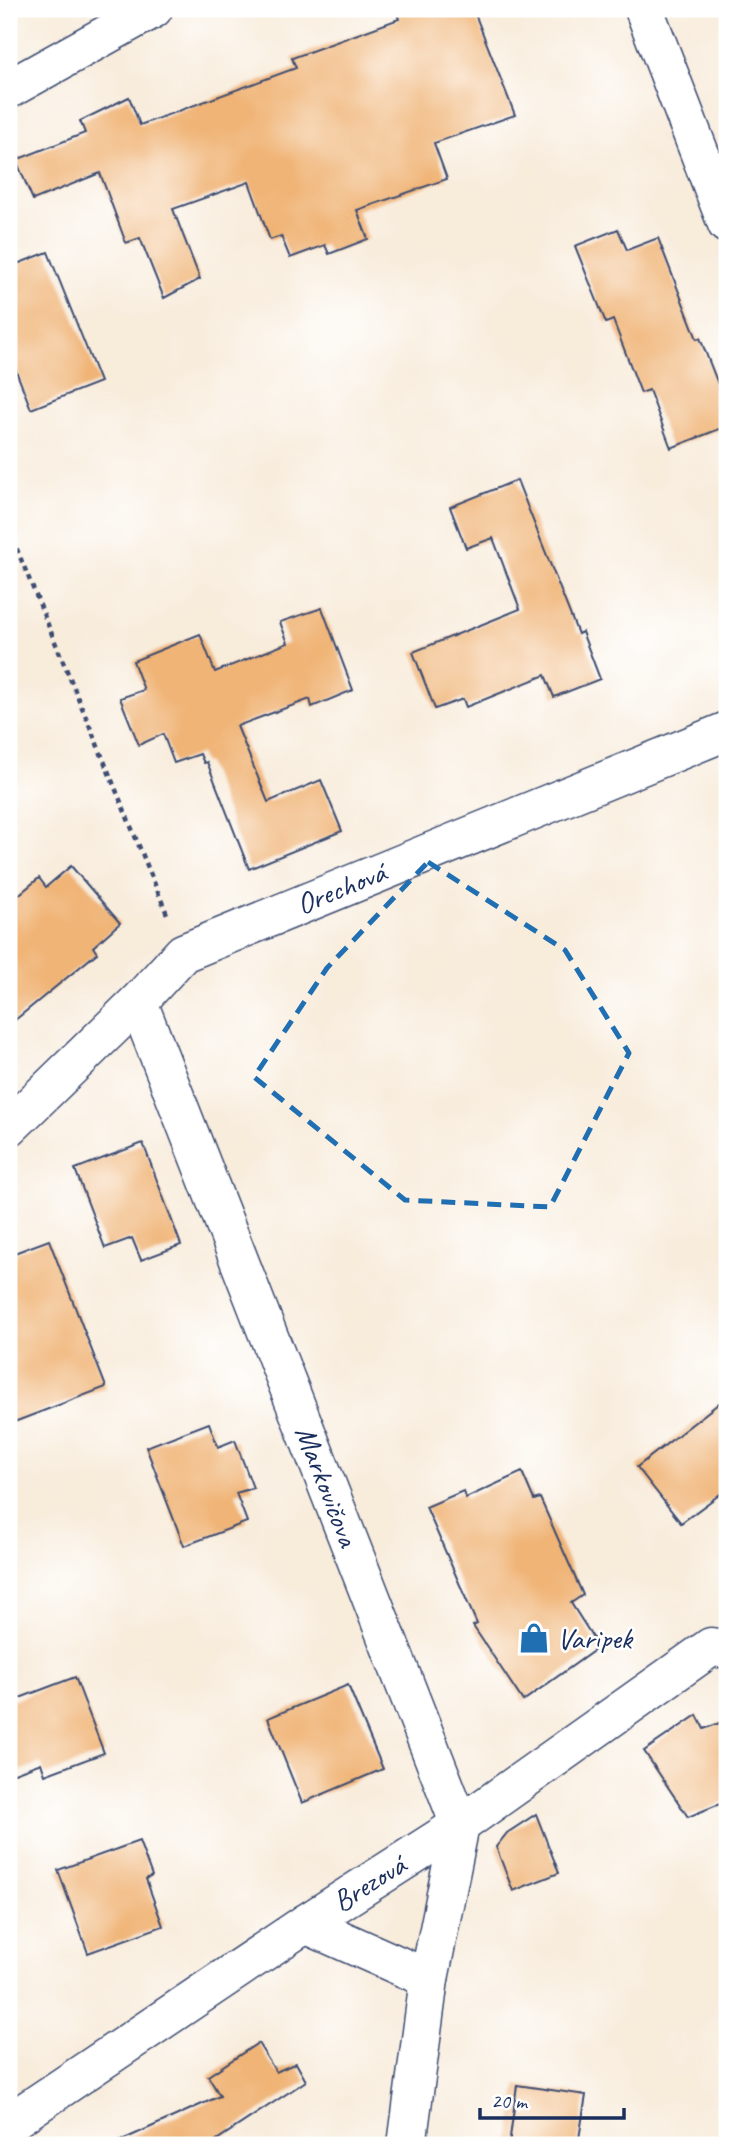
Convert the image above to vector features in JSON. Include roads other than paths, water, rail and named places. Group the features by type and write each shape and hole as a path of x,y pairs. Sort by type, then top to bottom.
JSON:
{"street":[{"path":"9,89 153,9"},
{"path":"644,9 727,224"},
{"name":"Orechová","path":"9,1127 138,1002 183,953 727,731"},
{"name":"Markovičova","path":"138,1002 460,1825"},
{"name":"Brezová","path":"9,2123 305,1924 460,1825 711,1647 727,1649"},
{"path":"407,2145 429,1979 460,1825"},
{"path":"305,1924 429,1979"}],"place":[{"name":"Varipek","path":"534,1638"}]}
